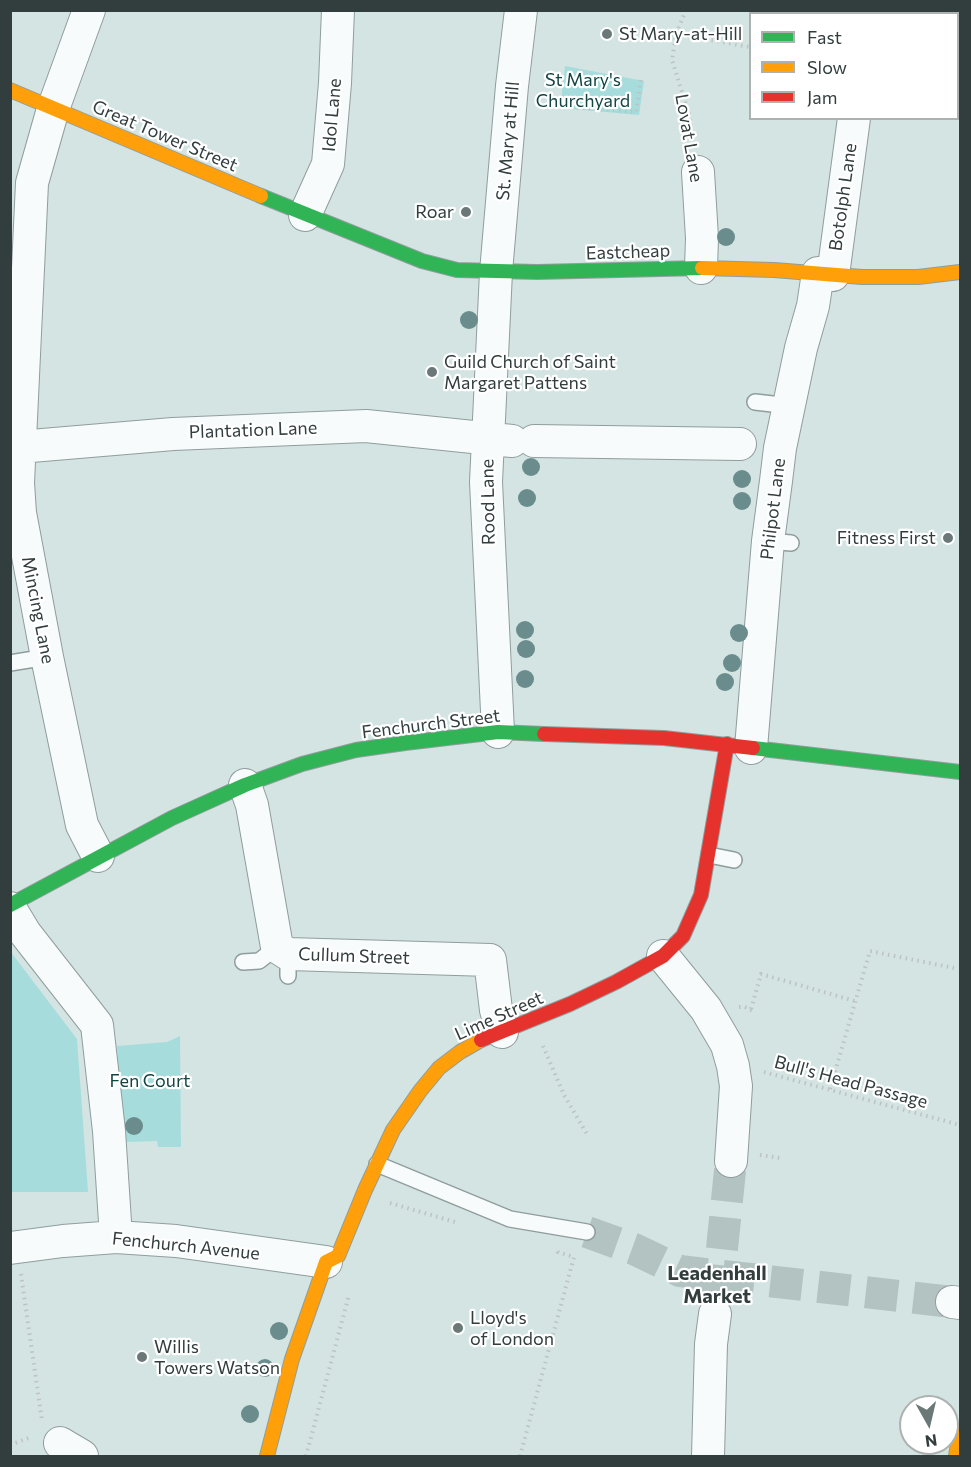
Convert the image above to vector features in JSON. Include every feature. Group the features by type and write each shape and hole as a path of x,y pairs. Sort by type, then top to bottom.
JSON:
{"street":[{"name":"Mincing Lane","path":"89,10 53,109 32,183 18,483 20,513 82,825 98,856"},
{"name":"Idol Lane","path":"305,215 323,180 328,164 338,10"},
{"name":"St. Mary at Hill","path":"496,272 521,10"},
{"name":"Great Tower Street","path":"10,90 305,215"},
{"name":"Botolph Lane","path":"826,274 854,120"},
{"name":"Lovat Lane","path":"698,172 702,238 701,268"},
{"name":"Eastcheap","path":"305,215 422,261 457,270 496,272 701,268 918,277 960,272"},
{"name":"Rood Lane","path":"496,272 511,440 479,511 498,732"},
{"name":"Philpot Lane","path":"739,746 780,542 760,446 790,406 801,348 813,306 826,274"},
{"name":"Plantation Lane","path":"19,447 173,434 366,426 511,440 760,446"},
{"name":"Fenchurch Street","path":"10,906 98,856 172,818 245,785 302,764 356,750 498,732 664,738 960,772"},
{"name":"Lime Street","path":"267,1456 292,1359 326,1262 338,1256 393,1130 439,1068 460,1052 616,982 663,956 684,936 698,906 709,855 739,746"},
{"name":"Cullum Street","path":"245,785 252,805 285,959 351,957 490,960 496,1010 502,1032"},
{"path":"10,906 25,933 97,1025 109,1131 116,1237"},
{"path":"663,956 706,1009 727,1045 734,1066 736,1104 731,1161"},
{"name":"Fenchurch Avenue","path":"14,1247 116,1237 176,1241 326,1262"},
{"path":"708,1456 711,1344 715,1314"},
{"path":"956,1456 960,1431"}],"lane":[{"path":"755,402 790,406"},
{"path":"10,663 47,657"},
{"path":"709,855 734,860"},
{"path":"243,962 285,959"},
{"path":"377,1164 510,1219 587,1232"}],"path":[{"name":"Lovat Lane","path":"686,10 676,34 672,60 688,114 698,172"},
{"path":"676,34 749,46"},
{"path":"559,106 636,112 641,78"},
{"path":"830,1089 870,951 954,968"},
{"path":"751,1009 760,974 855,1000"},
{"path":"532,1020 564,1095 587,1134"},
{"path":"838,1039 845,1041"},
{"name":"Bull's Head Passage","path":"734,1066 830,1089 960,1125"},
{"path":"380,1200 458,1223"},
{"path":"558,1244 558,1252"},
{"path":"10,1445 54,1442 14,1247"},
{"path":"520,1456 574,1257 547,1249"},
{"path":"306,1456 352,1286"}],"green space":[{"name":"St Mary's Churchyard","path":"565,66 644,81 639,115 560,108"},
{"path":"10,951 77,1039 88,1192 11,1192"},
{"name":"Fen Court","path":"180,1036 181,1147 158,1147 157,1141 128,1142 123,1140 117,1046 167,1042"}],"tunnel":[{"path":"717,1297 731,1161"},
{"path":"587,1232 634,1249 680,1271 952,1302"}],"traffic: fast":[{"path":"261,196 422,261 457,270 537,272 702,268"},
{"path":"10,905 172,818 245,785 302,764 356,750 405,743 498,732 544,734"},
{"path":"753,748 960,772"}],"traffic: slow":[{"path":"10,90 261,196"},
{"path":"702,268 774,270 862,277 918,277 960,272"},
{"path":"267,1456 292,1359 326,1262 338,1256 393,1130 439,1068 481,1040"},
{"path":"956,1456 960,1431"}],"traffic: jam":[{"path":"544,734 664,738 753,748"},
{"path":"481,1040 570,1004 616,982 663,956 683,936 701,895 727,744"}],"place":[{"name":"St Mary-at-Hill","path":"607,34"},
{"name":"Roar","path":"466,212"},
{"name":"Guild Church of Saint Margaret Pattens","path":"432,372"},
{"name":"Fitness First","path":"948,538"},
{"name":"Lloyd's of London","path":"458,1328"},
{"name":"Willis Towers Watson","path":"142,1357"}],"district":[{"name":"Leadenhall Market","path":"717,1284"}]}
